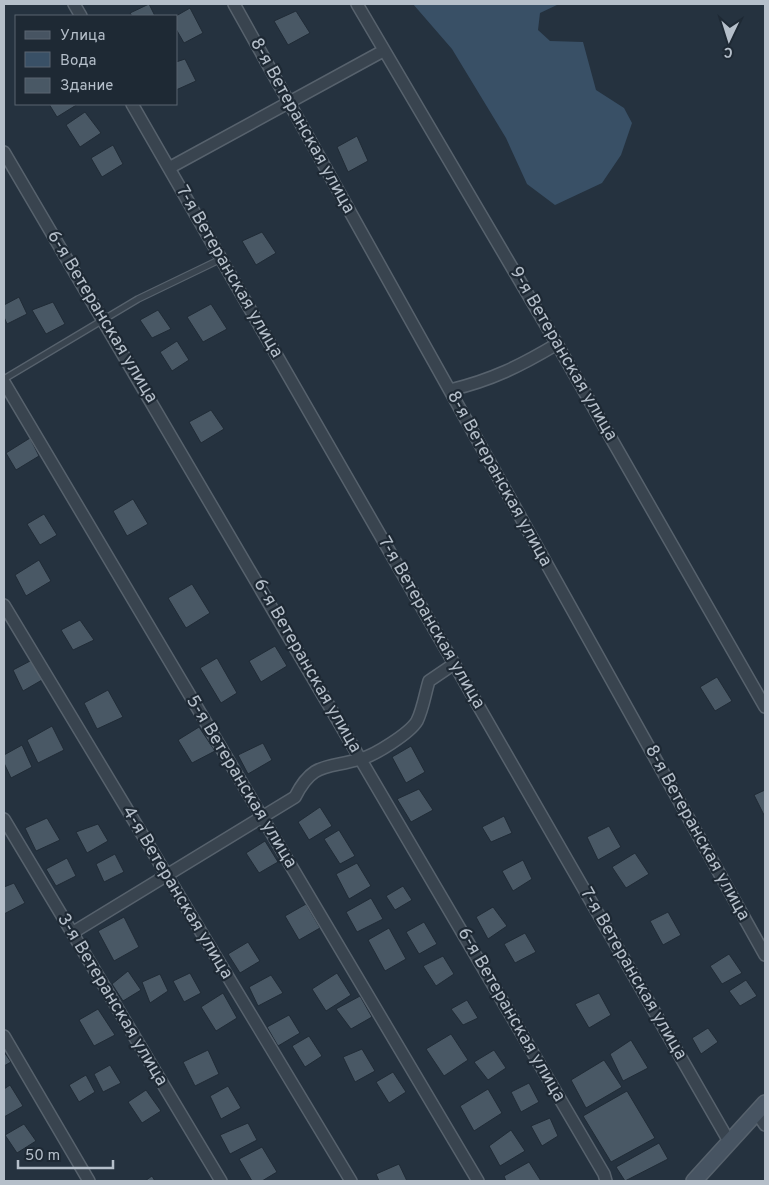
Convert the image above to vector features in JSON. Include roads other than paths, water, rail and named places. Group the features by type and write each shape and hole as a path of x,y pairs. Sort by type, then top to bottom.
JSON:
{"main road":[{"path":"694,1181 730,1143 763,1114"}],"street":[{"path":"74,4 80,15"},
{"name":"8-я Ветеранская улица","path":"234,4 765,955"},
{"name":"9-я Ветеранская улица","path":"357,4 557,344 765,707"},
{"path":"168,168 383,51"},
{"name":"7-я Ветеранская улица","path":"133,105 730,1143"},
{"name":"6-я Ветеранская улица","path":"4,152 105,321 604,1174 606,1181"},
{"path":"450,390 485,381 524,364 557,344"},
{"name":"5-я Ветеранская улица","path":"4,381 478,1181"},
{"name":"4-я Ветеранская улица","path":"4,605 351,1181"},
{"path":"72,933 295,797 301,785 315,770 329,765 361,759 410,730 421,713 429,681 454,664"},
{"name":"3-я Ветеранская улица","path":"4,819 221,1181"},
{"path":"4,1036 90,1181"}],"lane":[{"path":"4,381 138,300 221,259"}],"water":[{"path":"413,4 559,4 540,13 538,30 550,41 583,42 596,90 624,108 632,123 621,155 602,183 555,205 527,184 506,138 452,49"}]}
